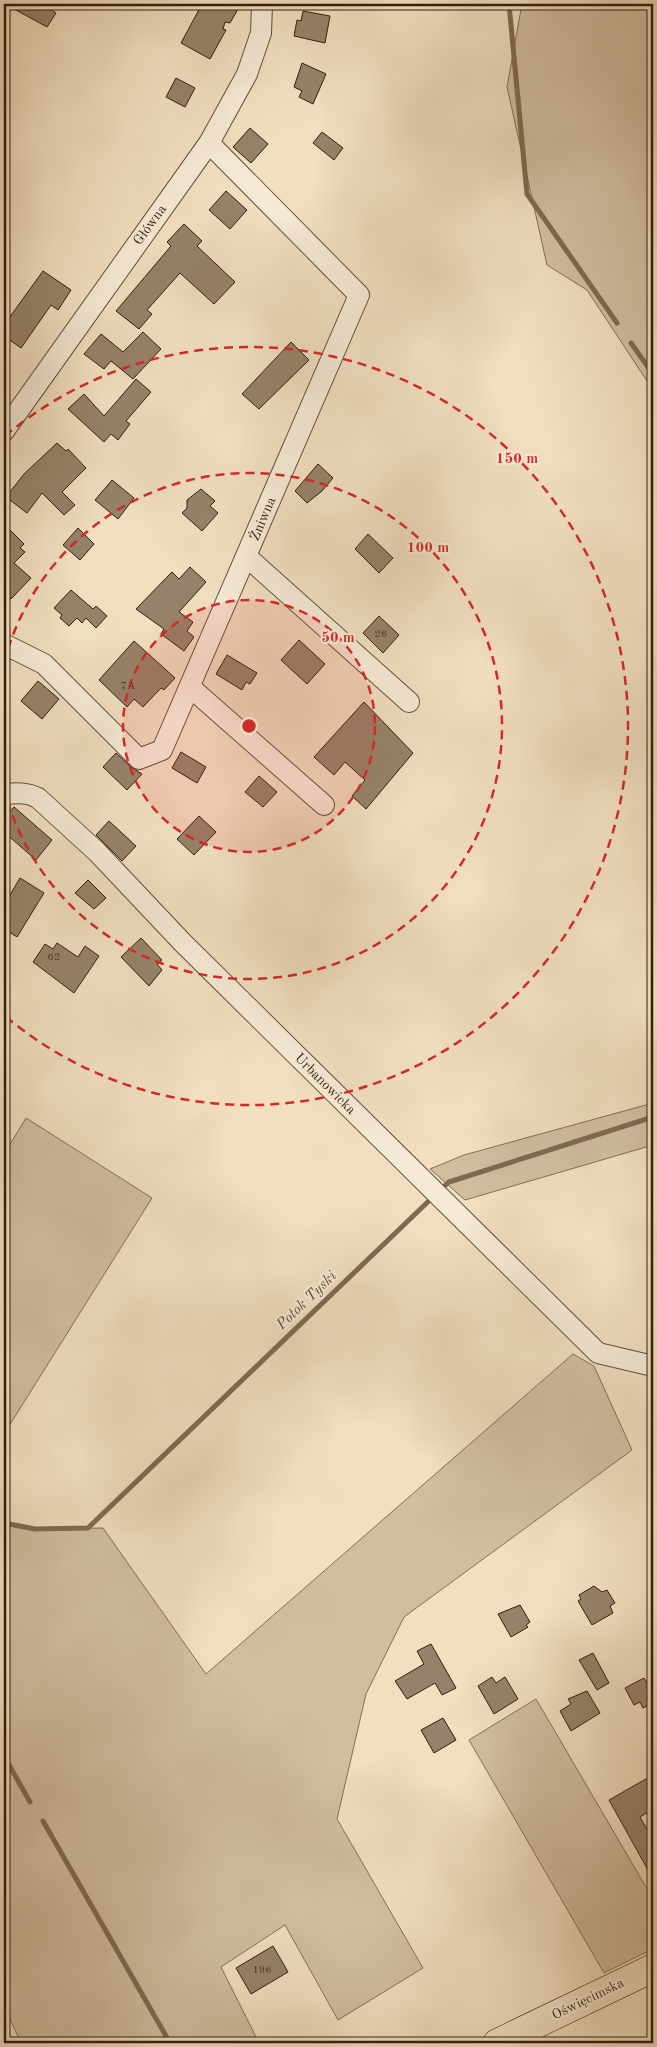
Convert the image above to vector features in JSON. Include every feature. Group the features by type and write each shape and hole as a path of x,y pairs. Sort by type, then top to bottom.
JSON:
{"highway":[{"name":"Oświęcimska","path":"497,2043 653,1968"}],"street":[{"name":"Główna","path":"4,431 209,143 247,74 261,33 262,4"},
{"name":"Żniwna","path":"4,644 44,664 139,759 162,750 359,295 209,143"},
{"path":"247,557 409,702"},
{"path":"190,687 324,806"},
{"name":"Urbanowicka","path":"4,794 30,794 48,807 83,839 183,943 598,1353 653,1366"}],"shaded area":[{"path":"522,4 653,4 653,390 587,290 547,265 507,87"},
{"path":"653,1103 653,1145 465,1200 430,1169 464,1155"},
{"path":"26,1118 152,1198 4,1434 4,1154"},
{"path":"573,1354 594,1366 632,1450 404,1617 366,1694 337,1819 423,1968 338,2020 285,1925 221,1967 259,2043 21,2043 4,2006 4,1523 35,1529 103,1528 206,1674"},
{"path":"536,1699 653,1899 653,1949 604,1973 469,1740"}],"building":[{"path":"5,4 42,4 56,13 47,27"},
{"path":"202,4 241,4 230,23 225,22 223,29 226,30 210,59 181,43"},
{"path":"303,11 330,16 325,43 294,36 297,20 301,21"},
{"path":"302,63 326,74 313,104 299,97 302,91 294,87"},
{"path":"176,78 195,88 185,107 166,97"},
{"path":"250,128 268,144 251,163 233,147"},
{"path":"322,132 343,148 334,160 313,143"},
{"path":"226,191 247,210 230,229 209,210"},
{"path":"184,224 202,241 197,246 235,282 214,304 180,273 147,310 152,314 139,329 116,311 171,246 167,242"},
{"path":"43,271 71,290 58,310 51,305 21,348 4,336 4,325"},
{"path":"143,332 161,349 133,379 111,361 104,369 84,354 101,334 123,352"},
{"path":"291,342 309,360 259,409 242,394"},
{"path":"136,379 151,392 126,421 130,424 118,440 111,434 104,442 68,409 84,394 104,416"},
{"path":"57,443 66,451 68,449 86,468 62,492 75,505 64,515 42,493 27,513 6,497 24,474"},
{"path":"318,464 333,478 322,491 307,503 295,491"},
{"path":"112,480 134,498 118,519 95,500"},
{"path":"201,489 215,501 210,506 218,513 202,531 182,513 187,508 187,500"},
{"path":"4,524 24,544 20,548 25,552 14,563 31,578 11,599 4,592"},
{"path":"78,528 94,544 80,560 63,545"},
{"path":"368,534 393,558 379,573 355,549"},
{"path":"190,567 206,582 179,612 193,622 187,631 194,637 184,651 161,634 164,629 136,609 172,572 179,579"},
{"path":"71,590 93,609 96,606 107,616 96,628 86,618 82,623 77,618 69,626 60,618 62,615 54,608"},
{"path":"379,616 399,635 383,653 363,633"},
{"path":"299,640 325,664 307,684 281,660"},
{"path":"134,641 175,678 164,690 161,688 143,707 134,699 127,707 99,680"},
{"path":"227,655 257,673 250,684 246,682 242,690 216,674"},
{"path":"38,681 59,699 42,719 21,701"},
{"path":"364,702 413,753 366,809 352,796 365,780 345,762 334,775 314,757"},
{"path":"181,752 206,767 197,783 172,768"},
{"path":"116,753 142,774 127,790 103,767"},
{"path":"259,776 277,792 263,807 245,792"},
{"path":"14,807 52,840 36,860 4,832 4,819"},
{"path":"199,816 216,832 194,855 177,839"},
{"path":"109,821 136,846 122,861 96,835"},
{"path":"20,878 44,893 17,937 4,929 4,905"},
{"path":"88,880 106,898 94,909 75,893"},
{"path":"141,938 162,960 157,964 162,970 149,986 121,957"},
{"path":"57,943 78,957 85,946 99,956 74,993 33,962 45,944 53,949"},
{"path":"594,1586 602,1592 607,1590 615,1603 610,1606 613,1613 592,1625 578,1601 581,1599 579,1595"},
{"path":"520,1605 530,1622 526,1625 528,1627 511,1637 498,1614"},
{"path":"431,1644 456,1688 442,1695 435,1683 407,1699 395,1681 424,1664 417,1651"},
{"path":"593,1653 609,1683 597,1690 579,1660"},
{"path":"492,1677 496,1683 505,1677 518,1699 494,1714 478,1686"},
{"path":"644,1678 653,1693 653,1703 643,1708 640,1702 634,1705 625,1688"},
{"path":"587,1691 600,1713 571,1731 560,1711 571,1704 568,1699"},
{"path":"443,1718 456,1740 434,1753 421,1730"},
{"path":"653,1775 653,1809 640,1817 653,1840 653,1879 609,1800"},
{"path":"273,1946 288,1972 251,1994 236,1968"}],"waterway":[{"path":"509,4 527,194 617,323"},
{"path":"631,343 653,374"},
{"name":"Potok Tyski","path":"440,1190 449,1182 653,1117"},
{"name":"Potok Tyski","path":"4,1523 35,1529 88,1528 434,1196"},
{"path":"4,1756 30,1802"},
{"path":"43,1821 170,2043"}]}
